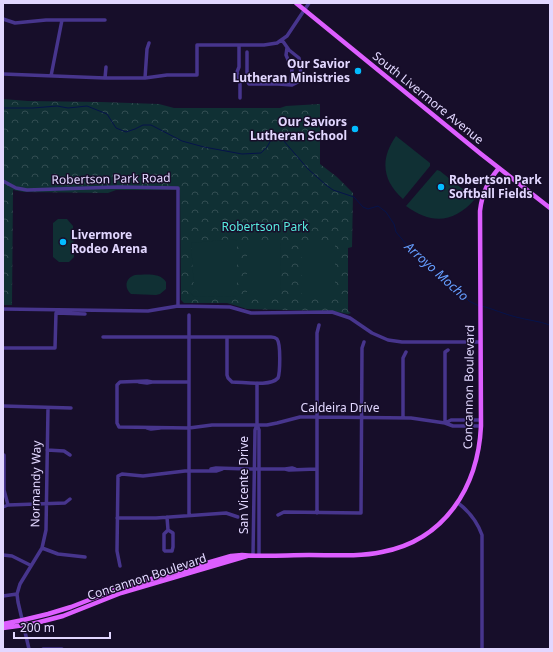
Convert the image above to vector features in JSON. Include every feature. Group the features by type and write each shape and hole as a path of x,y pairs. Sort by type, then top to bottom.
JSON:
{"main road":[{"name":"South Livermore Avenue","path":"296,3 550,208"},
{"name":"Concannon Boulevard","path":"3,624 23,622 32,624 62,616 121,593 252,555 358,555 396,549 423,536 446,518 458,503 470,482 477,459 481,426 481,200 489,181 499,168"},
{"name":"Concannon Boulevard","path":"3,628 23,622"}],"street":[{"path":"3,74 16,76 105,78 146,78 167,75 197,75 197,46 272,44 287,36 309,3"},
{"path":"3,20 15,23 46,20 106,20"},
{"path":"51,76 62,20"},
{"path":"240,83 291,85 298,82 301,78 299,58 287,48 282,40"},
{"path":"146,78 147,49 149,42"},
{"path":"239,45 237,72 240,83 240,98"},
{"path":"287,48 286,55 292,70 291,85"},
{"path":"247,52 248,83"},
{"path":"239,61 247,61"},
{"path":"105,78 106,67"},
{"name":"Robertson Park Road","path":"3,181 16,188 27,190 118,187 178,188 178,306"},
{"path":"3,309 148,311 178,306 230,307 251,313 332,312 350,318 372,333 388,340 402,342 480,342"},
{"path":"3,348 55,348 56,313 85,314"},
{"path":"189,315 189,515"},
{"path":"317,513 317,333 320,325"},
{"path":"103,337 189,337 227,337 271,337 278,340 278,378 271,383 232,382 228,378 227,337"},
{"path":"278,515 284,512 361,513 362,348 364,342"},
{"path":"445,423 445,352 448,350"},
{"path":"403,417 403,358 406,352"},
{"name":"Caldeira Drive","path":"189,382 120,382 116,385 117,423 120,427 151,429 189,428 212,425 257,425 278,423 300,417 403,417 445,423 453,426 481,426"},
{"path":"257,425 258,383"},
{"path":"3,406 70,408"},
{"name":"Normandy Way","path":"17,594 20,584 30,565 42,548 46,530 48,408"},
{"name":"Caldeira Drive","path":"445,423 451,420 481,420"},
{"name":"San Vicente Drive","path":"252,555 255,430 257,425"},
{"name":"San Vicente Drive","path":"257,425 259,430 260,469 259,555"},
{"path":"47,450 64,451 70,455"},
{"path":"4,455 4,490 8,505"},
{"path":"120,566 117,551 117,518 118,476 122,474 138,475 142,473 147,475 189,471 216,471 222,469 317,469"},
{"path":"3,507 8,505 65,503 70,499"},
{"path":"458,503 469,512 476,522 482,536 482,649"},
{"path":"117,518 167,517 226,513 238,517"},
{"path":"167,517 168,530 164,534 164,550 172,552 173,533 168,530"},
{"path":"42,548 58,554 85,557"},
{"path":"3,555 12,556 30,565"},
{"path":"3,596 17,594 29,649"},
{"path":"43,649 62,649"}],"green space":[{"name":"Robertson Park","path":"3,99 159,104 174,108 280,108 286,106 320,104 320,164 337,177 353,193 352,247 348,248 348,311 351,313 348,314 332,311 247,309 227,303 184,303 181,300 180,190 116,190 108,193 24,192 13,190 12,305 3,305"},
{"name":"Robertson Park Softball Fields","path":"396,136 430,163 430,166 403,199 396,192 387,177 386,169 387,153"},
{"name":"Robertson Park Softball Fields","path":"437,170 475,199 459,213 442,219 425,216 406,206"},
{"name":"Livermore Rodeo Arena","path":"58,219 67,219 73,226 74,257 69,262 59,262 53,257 53,223"},
{"path":"234,239 237,241 237,296 194,297 190,292 194,288 191,243"},
{"path":"247,243 280,243 281,296 247,296"},
{"path":"302,243 335,243 335,296 302,296"},
{"path":"135,275 156,275 166,282 166,289 160,294 156,295 131,294 127,289 127,281"}],"waterway":[{"name":"Arroyo Mocho","path":"3,108 57,106 68,108 87,106 107,114 116,128 126,132 143,125 151,125 182,141 204,147 242,154 261,153 271,140 278,138 283,140 308,169 333,190 354,197 363,207 368,209 378,206 386,212 394,224 396,232 417,257 433,266 469,301 479,306"},
{"name":"Arroyo Mocho","path":"482,306 512,316 550,325"}],"place":[{"name":"Our Savior Lutheran Ministries","path":"358,71"},
{"name":"Our Saviors Lutheran School","path":"355,129"},
{"name":"Robertson Park Softball Fields","path":"441,187"},
{"name":"Livermore Rodeo Arena","path":"63,242"}]}
